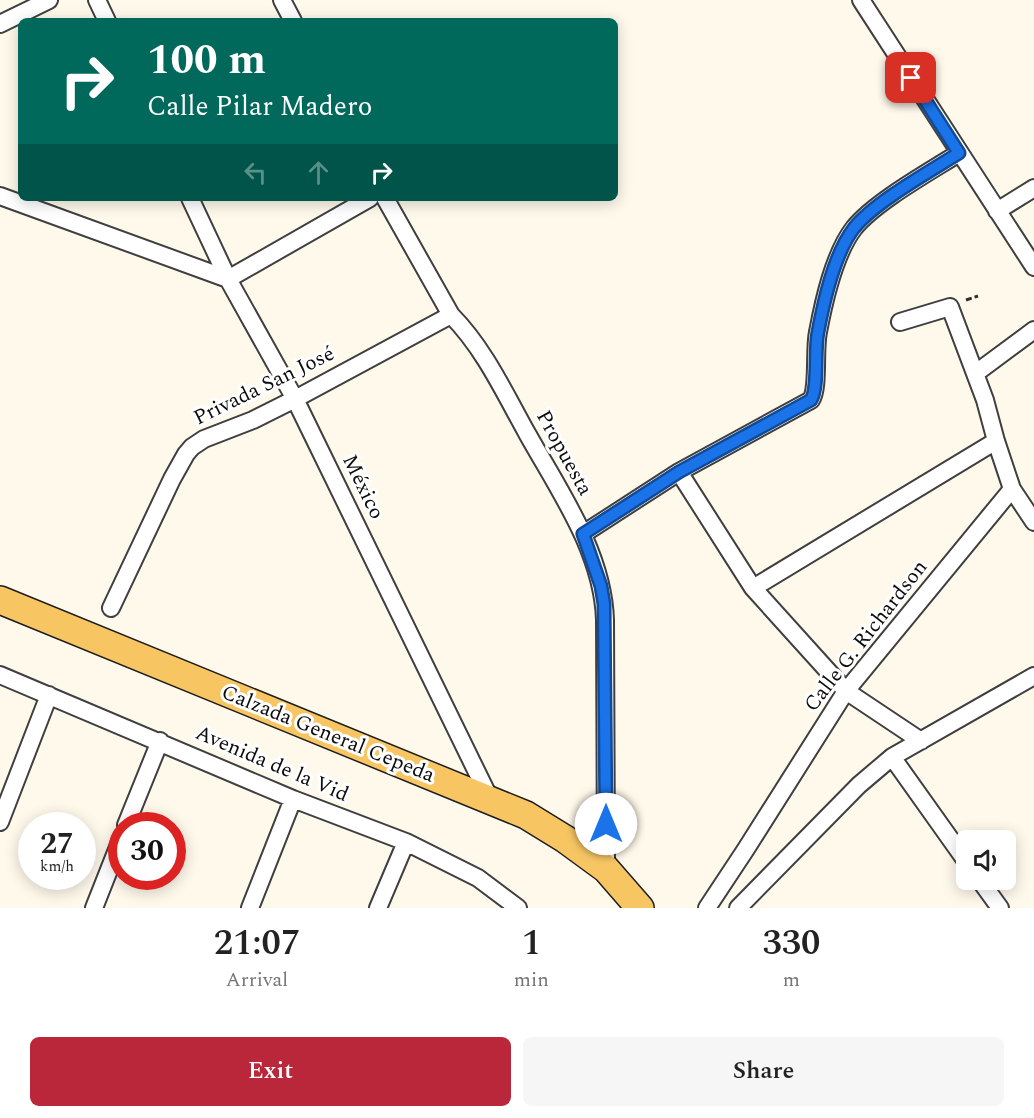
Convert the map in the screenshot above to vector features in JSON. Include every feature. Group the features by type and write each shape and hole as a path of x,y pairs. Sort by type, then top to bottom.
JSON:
{"main road":[{"name":"Calzada General Cepeda","path":"0,600 526,815 606,869 631,906"}],"street":[{"path":"97,0 106,18"},
{"path":"282,0 291,18"},
{"path":"864,1 959,153 1034,267"},
{"path":"0,24 43,2"},
{"path":"583,534 679,472 811,400 815,391 817,333 833,272 846,241 870,212 959,153"},
{"path":"997,212 1034,188"},
{"path":"0,196 228,279 365,201"},
{"name":"México","path":"191,201 228,279 295,399 490,799"},
{"name":"Propuesta","path":"387,201 450,315 466,330 482,355 583,534 601,586 604,604 606,869"},
{"path":"900,322 950,307 976,373 1012,489 1034,522"},
{"name":"Privada San José","path":"111,608 186,454 204,439 253,420 295,399 450,315"},
{"path":"976,373 1034,330"},
{"path":"753,588 996,441"},
{"path":"679,472 753,588 846,691 921,741"},
{"name":"Calle G. Richardson","path":"706,908 846,691 1012,489"},
{"name":"Avenida de la Vid","path":"0,675 293,799 406,842 478,878 518,908"},
{"path":"738,908 859,785 892,757 1034,676"},
{"path":"0,822 49,695"},
{"path":"131,812 160,741"},
{"path":"892,757 956,847"},
{"path":"250,908 293,799"},
{"path":"378,908 406,842"},
{"path":"94,908 108,872"},
{"path":"987,890 1000,908"}],"route":[{"path":"606,824 604,604 601,586 583,534 679,472 808,403 814,397 817,333 833,272 846,241 870,212 959,153 911,78"}]}
